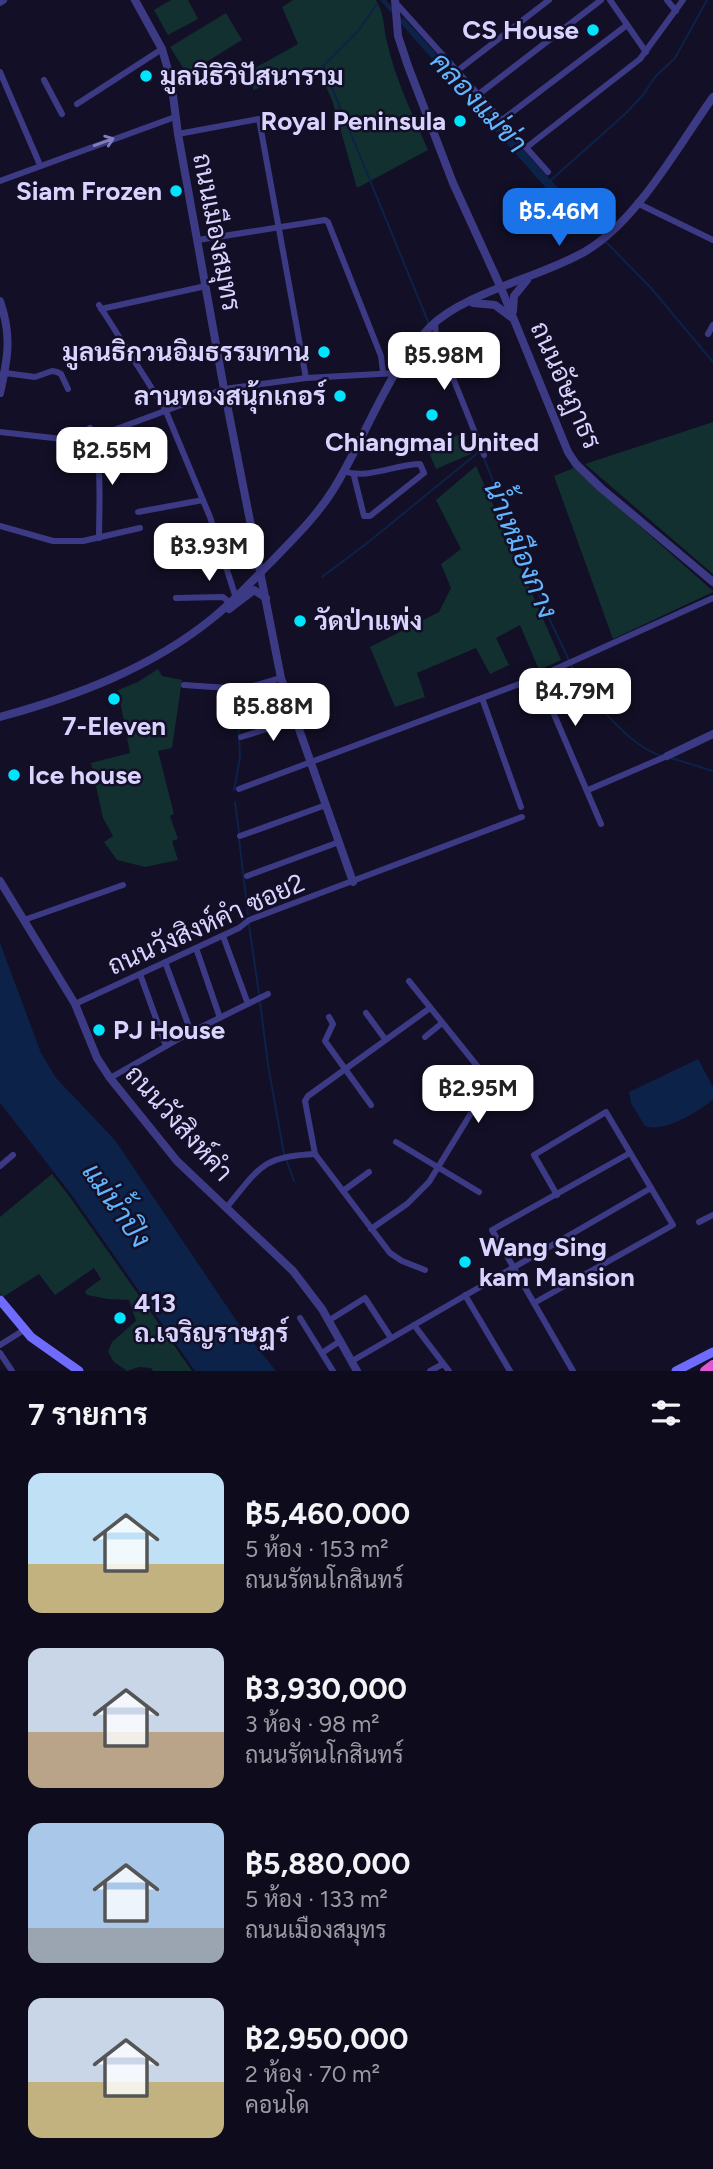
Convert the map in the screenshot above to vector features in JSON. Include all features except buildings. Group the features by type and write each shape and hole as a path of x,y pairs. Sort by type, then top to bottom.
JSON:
{"main road":[{"path":"0,1300 24,1330 79,1371"},
{"path":"676,1371 713,1352"}],"street":[{"name":"ถนนเมืองสมุทร","path":"135,0 162,48 171,80 178,134 281,678 353,882"},
{"path":"457,71 549,0"},
{"path":"479,94 601,0"},
{"path":"610,0 646,52"},
{"path":"667,0 676,11"},
{"path":"527,147 636,63 684,0"},
{"path":"395,4 548,172"},
{"name":"ถนนอัษฎาธร","path":"395,4 398,36 453,183 501,288 572,459 601,488 713,582"},
{"path":"502,120 627,24"},
{"path":"77,104 162,48"},
{"path":"0,72 40,165"},
{"path":"44,80 62,114"},
{"path":"214,618 317,512 344,471 397,373 434,324 463,305 575,257 607,236 637,203 713,97"},
{"path":"0,181 176,117"},
{"path":"178,134 259,119 306,378"},
{"path":"637,203 712,238"},
{"path":"198,240 325,220 328,222 382,356 383,372"},
{"path":"513,318 515,295 532,275"},
{"path":"206,286 100,307 165,409 203,500 233,601"},
{"path":"0,301 8,327 9,346 0,393"},
{"path":"463,305 488,303 499,307 513,318"},
{"path":"434,324 436,336 484,455"},
{"path":"708,334 713,325"},
{"path":"5,373 35,377 57,372 61,374 68,389"},
{"path":"0,432 71,440 94,437 225,389 306,378 397,373"},
{"path":"90,428 94,437 98,475 99,538"},
{"path":"344,471 354,476 405,464 420,464 424,473 370,516 364,516 354,476"},
{"path":"138,512 203,500"},
{"path":"0,526 53,541 99,538 140,528"},
{"path":"1,716 127,673 236,605 251,591 258,591 265,598"},
{"path":"176,598 223,597 233,601"},
{"path":"239,789 538,677 713,598"},
{"path":"538,677 601,824"},
{"path":"184,685 243,688 281,678"},
{"path":"482,698 521,807"},
{"path":"241,737 296,720"},
{"path":"588,790 713,734"},
{"path":"240,836 326,805"},
{"name":"ถนนวังสิงห์คำ ซอย2","path":"75,1004 223,936 249,920 522,817"},
{"path":"247,876 339,842"},
{"name":"ถนนวังสิงห์คำ","path":"0,881 75,1004 97,1058 110,1079 177,1161 307,1287 357,1371"},
{"path":"24,920 123,885"},
{"path":"223,936 248,1004"},
{"path":"196,948 220,1018"},
{"path":"165,962 191,1032"},
{"path":"140,974 166,1046"},
{"path":"371,1229 418,1194 490,1082 409,981"},
{"path":"110,1079 191,1032 268,994"},
{"path":"425,1270 390,1253 315,1154 305,1101 315,1090 430,1008"},
{"path":"366,1013 386,1040"},
{"path":"329,1017 333,1024 325,1041 370,1105"},
{"path":"425,1037 442,1023"},
{"path":"534,1303 673,1225 606,1112 534,1155 557,1195"},
{"path":"396,1142 479,1192"},
{"path":"573,1371 492,1230 630,1153"},
{"path":"227,1207 266,1164 289,1155 315,1154"},
{"path":"0,1166 12,1155"},
{"path":"343,1191 369,1172"},
{"path":"352,1361 651,1188"},
{"path":"699,1222 713,1215"},
{"path":"465,1295 510,1371"},
{"path":"328,1321 365,1298 391,1338"},
{"path":"300,1318 333,1371"},
{"path":"414,1325 449,1371"},
{"path":"0,1345 24,1330"},
{"path":"322,1353 340,1341"},
{"path":"0,1353 12,1371"},
{"path":"430,1371 443,1364"}],"green space":[{"path":"171,0 188,0 198,19 168,35 154,10"},
{"path":"293,0 376,0 395,70 428,150 357,188 332,100 317,67 253,90 253,69 298,44 282,7"},
{"path":"226,13 242,40 187,74 170,47"},
{"path":"713,422 713,574 585,464"},
{"path":"463,433 471,454 436,469 427,448"},
{"path":"476,466 561,660 539,670 520,625 496,638 509,665 490,674 476,648 417,673 425,697 395,707 370,647 439,612 451,588 441,564 461,549 436,500"},
{"path":"574,468 713,592 613,639 554,476"},
{"path":"158,669 162,676 182,680 172,748 158,751 174,814 170,816 178,839 172,841 178,860 145,867 117,860 104,842 113,836 103,818 91,763 130,753 118,690 138,682"},
{"path":"52,1174 192,1371 153,1371 151,1368 139,1367 127,1371 114,1362 108,1352 112,1342 136,1321 129,1300 87,1295 85,1291 101,1279 94,1268 55,1295 39,1274 3,1297 0,1293 0,1217"}],"water":[{"path":"380,0 386,0 403,20 403,17 598,232 595,235 554,191 545,187"},
{"name":"แม่น้ำปิง","path":"0,943 41,1053 56,1078 115,1140 240,1326 276,1371 195,1371 71,1194 0,1103"},
{"path":"698,1059 713,1087 713,1100 671,1124 662,1127 645,1126 631,1103 629,1092"}],"waterway":[{"path":"551,180 643,95 655,77 675,58 707,0"},
{"name":"น้ำเหมืองกาง","path":"377,4 359,30 323,66 429,324"},
{"name":"คลองแม่ข่า","path":"604,240 651,288 713,362"},
{"path":"322,577 480,451"},
{"name":"น้ำเหมืองกาง","path":"483,456 547,614 569,660"},
{"name":"น้ำเหมืองกาง","path":"571,665 587,691 610,718 636,742 662,756"},
{"path":"234,790 240,758 237,695"},
{"name":"น้ำเหมืองกาง","path":"671,758 713,771"},
{"path":"235,802 239,833"},
{"path":"239,839 248,914"},
{"path":"249,925 259,994"},
{"path":"260,1002 284,1154"},
{"path":"286,1159 294,1181"}],"place":[{"name":"CS House","path":"593,30"},
{"name":"มูลนิธิวิปัสนาราม","path":"146,76"},
{"name":"Royal Peninsula","path":"460,121"},
{"name":"Siam Frozen","path":"176,191"},
{"name":"มูลนธิกวนอิมธรรมทาน","path":"324,352"},
{"name":"ลานทองสนุ้กเกอร์","path":"340,396"},
{"name":"Chiangmai United","path":"432,415"},
{"name":"วัดป่าแพ่ง","path":"300,621"},
{"name":"7-Eleven","path":"114,699"},
{"name":"Ice house","path":"14,775"},
{"name":"PJ House","path":"99,1030"},
{"name":"Wang Sing kam Mansion","path":"465,1262"},
{"name":"413 ถ.เจริญราษฏร์","path":"120,1318"}]}
